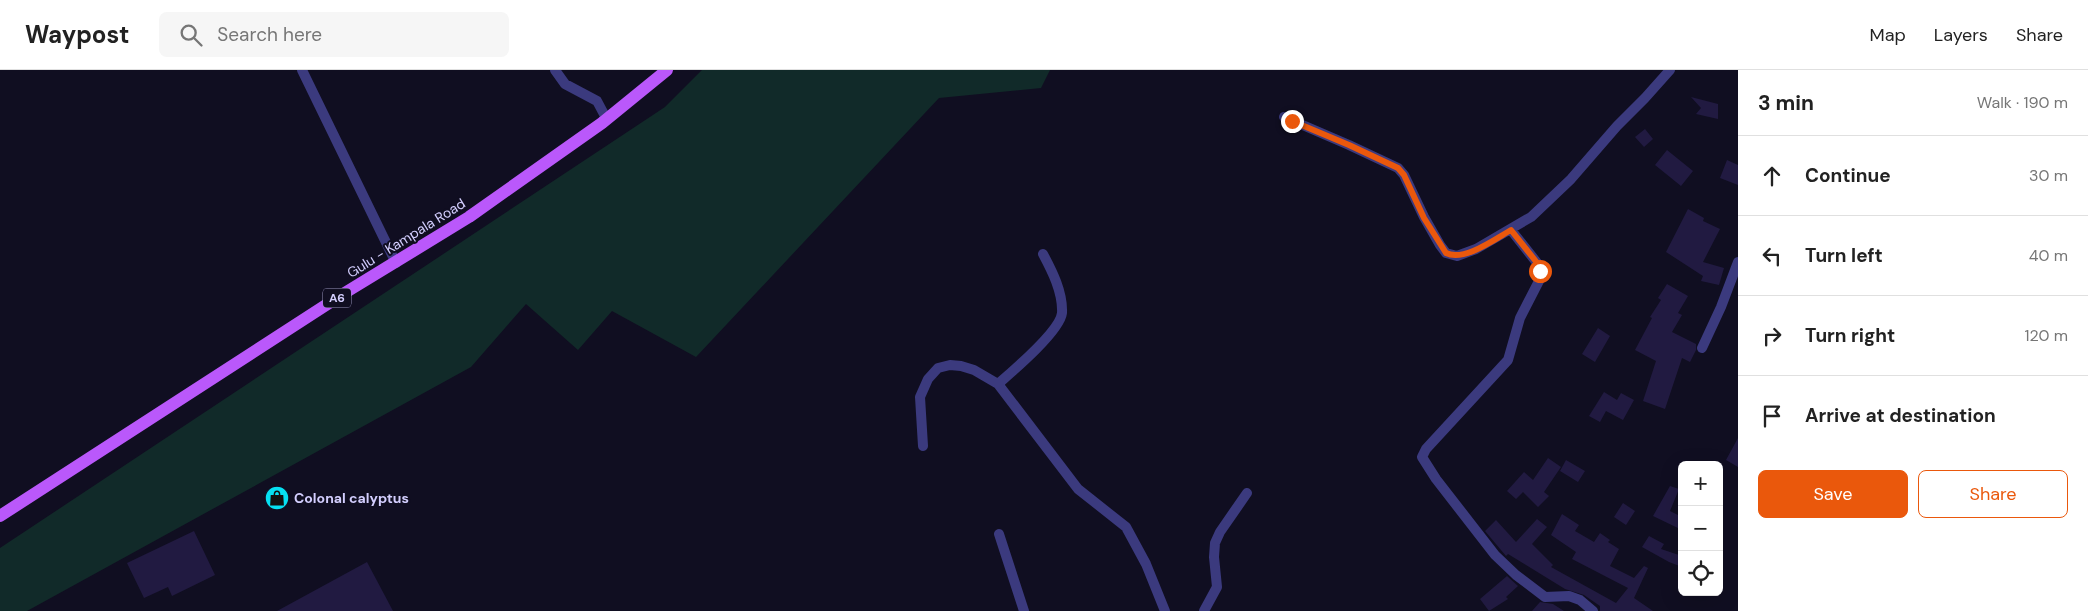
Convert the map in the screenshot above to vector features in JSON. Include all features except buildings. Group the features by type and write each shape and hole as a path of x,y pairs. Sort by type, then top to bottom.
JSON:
{"main road":[{"name":"Gulu - Kampala Road","path":"0,516 306,317 469,217 602,123 667,70"}],"street":[{"path":"302,70 396,263"},
{"path":"555,70 566,84 597,101 605,116 602,123"},
{"path":"1284,118 1398,168 1404,175 1424,218 1440,245 1451,255 1457,256 1476,250 1531,217 1572,179 1617,126 1646,98 1670,70"},
{"path":"1511,230 1538,264 1540,271 1539,281 1520,318 1508,360 1426,449 1422,457 1436,479 1496,555 1516,575 1545,597 1569,596 1580,600 1593,611"},
{"path":"998,384 1027,358 1054,330 1060,320 1061,306 1055,278 1043,254"},
{"path":"1702,348 1721,307 1738,262"},
{"path":"923,446 920,397 928,379 938,368 950,365 962,366 974,370 998,384 1078,489 1126,527 1146,564 1164,611"},
{"path":"1204,611 1217,587 1214,557 1215,542 1247,493"},
{"path":"999,534 1024,611"}],"green space":[{"path":"702,70 1050,70 1041,88 939,98 696,357 612,311 578,350 526,304 471,367 27,611 0,611 0,548 665,107"}],"place":[{"name":"Colonal calyptus","path":"277,498"}],"route":[{"path":"1292,121 1349,145 1402,171 1424,218 1446,253 1457,256 1476,250 1511,230 1538,264 1540,271"}]}
